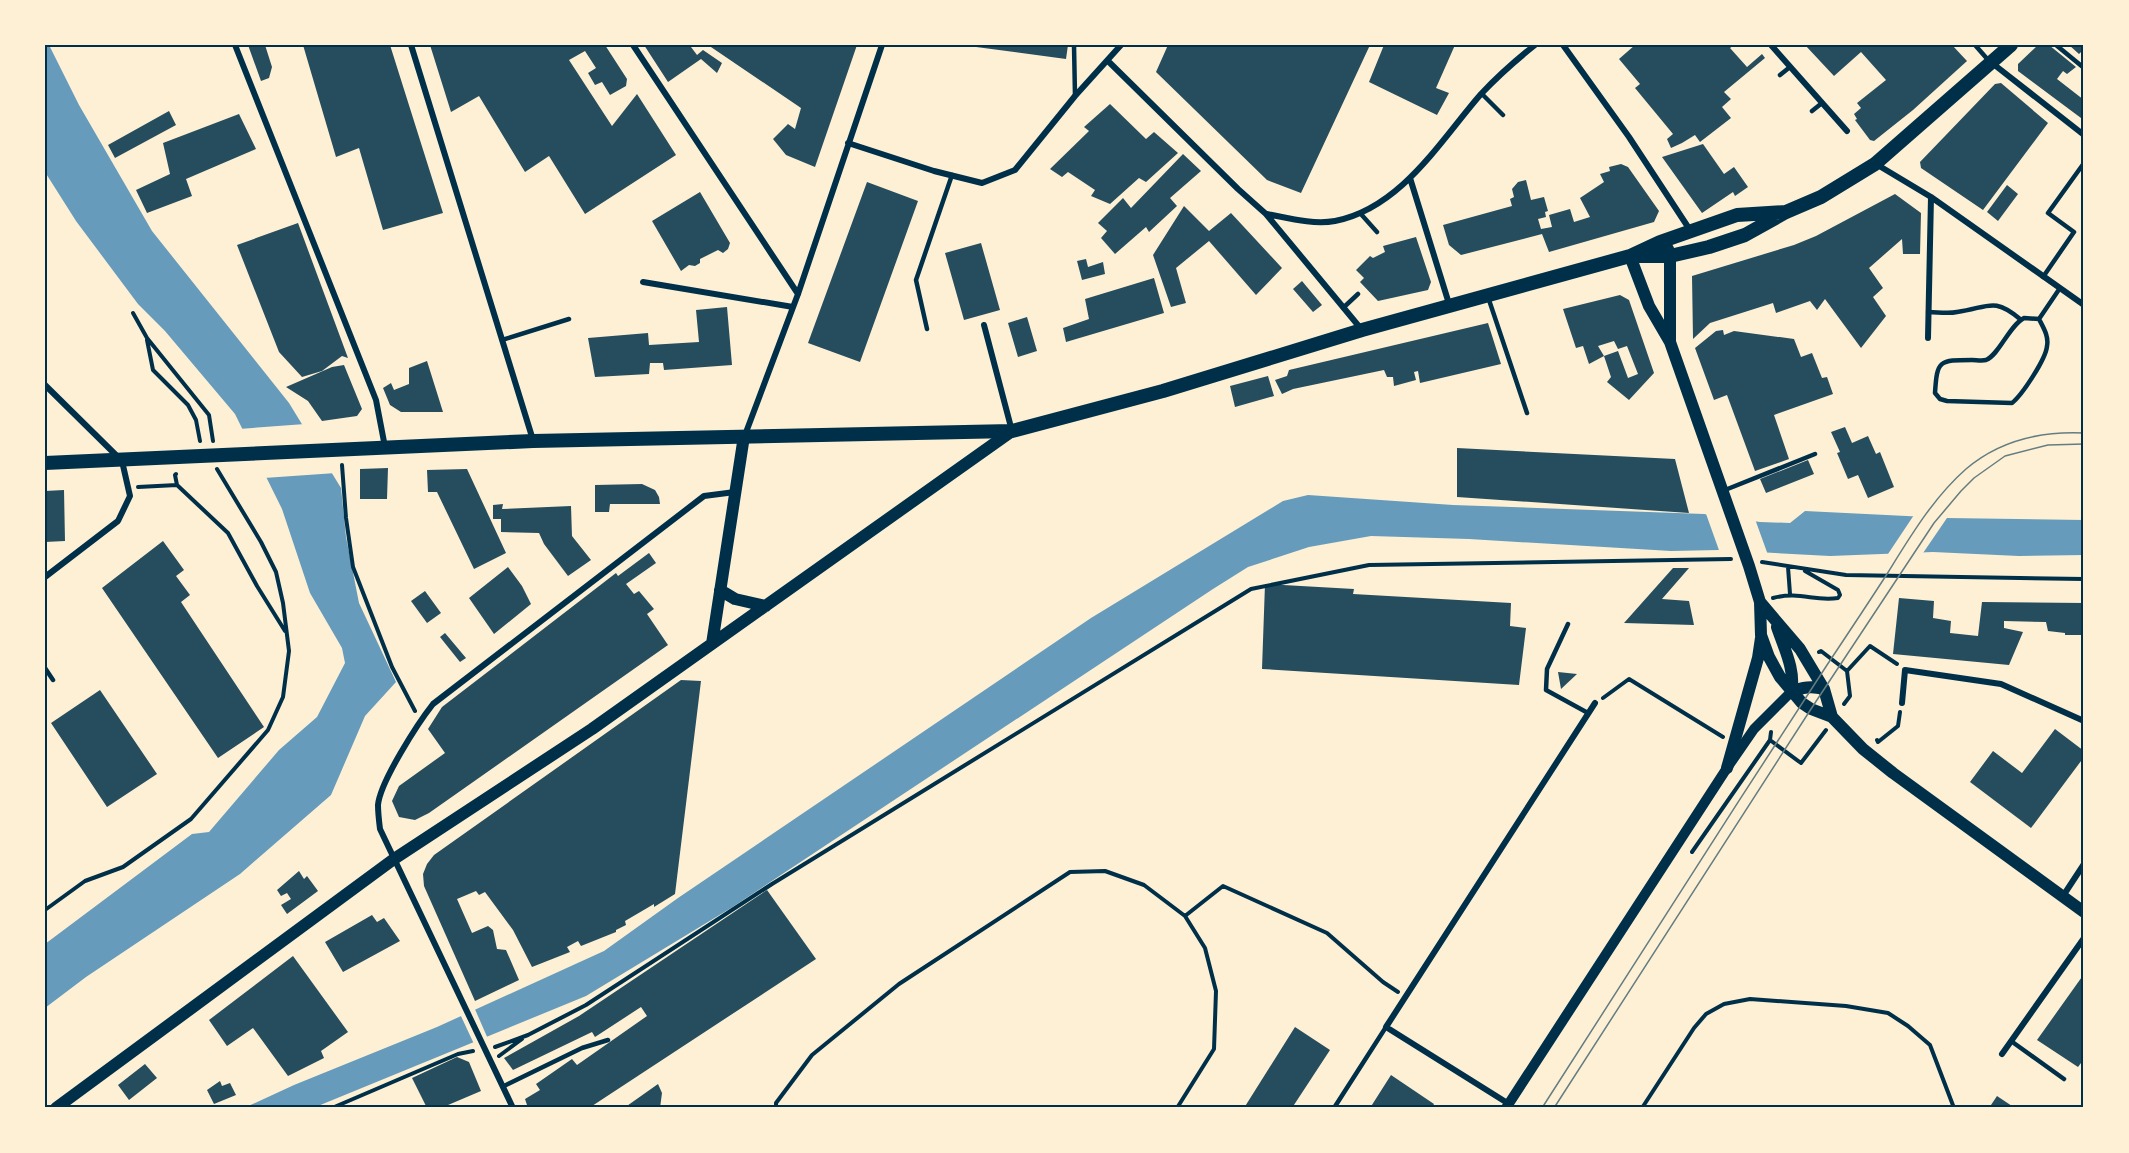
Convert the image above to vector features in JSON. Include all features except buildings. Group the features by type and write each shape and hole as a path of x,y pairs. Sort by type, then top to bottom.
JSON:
{"main road":[{"path":"1630,256 1670,256 1697,251 1745,235 1786,212 1821,197 1875,164 2011,45"},
{"path":"45,463 533,441 1012,431 1163,391 1362,330 1630,256 1691,230 1737,215 1786,212"},
{"path":"1660,242 1668,249 1670,256 1670,342"},
{"path":"1630,256 1649,306 1670,342 1760,602 1761,635 1758,658 1727,768"},
{"path":"56,1108 394,859 592,729 1012,431"},
{"path":"712,644 744,436"},
{"path":"720,590 735,599 766,606"},
{"path":"1760,602 1800,649 1824,689 1833,718"},
{"path":"1775,622 1792,670 1794,683 1791,692"},
{"path":"1761,635 1769,657 1791,692 1811,709 1833,718 1863,749 1893,773 2084,912"},
{"path":"1791,692 1803,688 1824,689"}],"street":[{"path":"235,45 376,400 385,447"},
{"path":"411,45 533,441"},
{"path":"633,45 798,294"},
{"path":"744,436 798,294 882,45"},
{"path":"848,143 952,176 982,183 1015,170 1075,96 1121,45"},
{"path":"1266,214 1314,222 1332,221 1360,213 1410,178 1482,94 1510,65 1535,45"},
{"path":"1563,45 1629,137 1691,230"},
{"path":"1771,45 1847,131"},
{"path":"1108,60 1266,214 1362,330"},
{"path":"1992,63 2084,135"},
{"path":"1875,164 1931,197 2084,305"},
{"path":"1410,178 1450,307"},
{"path":"1928,338 1931,197"},
{"path":"643,282 793,307"},
{"path":"984,325 1012,431"},
{"path":"45,385 122,461 129,496 118,521 45,577"},
{"path":"513,1108 380,829 378,803 389,776 433,704 704,496 735,492"},
{"path":"1902,703 1905,670 2001,684 2084,721"},
{"path":"1595,704 1386,1027 1508,1106 1727,768 1754,729 1791,692"},
{"path":"2063,896 2084,864"},
{"path":"2002,1054 2084,938"}],"lane":[{"path":"1074,45 1075,96"},
{"path":"1975,45 1992,63"},
{"path":"2056,45 2084,68"},
{"path":"1780,75 1790,67"},
{"path":"1482,94 1503,115"},
{"path":"1812,111 1822,103"},
{"path":"2043,277 2074,232 2048,213 2084,163"},
{"path":"927,329 916,280 952,176"},
{"path":"1360,213 1377,232"},
{"path":"2039,319 2060,288"},
{"path":"1343,308 1358,294"},
{"path":"1488,297 1527,413"},
{"path":"1928,312 1955,313 1995,304 2008,309 2020,319"},
{"path":"502,340 569,319"},
{"path":"2020,319 2039,319 2047,339 2047,349 2020,397 2012,403 1947,401 1940,399 1935,393 1936,370 1941,363 1952,360 1985,360 1991,356 2020,319"},
{"path":"1722,491 1815,454"},
{"path":"1568,624 1547,669 1546,690 1588,713"},
{"path":"45,668 53,680"},
{"path":"1334,1108 1386,1027"},
{"path":"504,1086 582,1048 608,1040"},
{"path":"2011,1041 2064,1079"}],"path":[{"path":"45,910 85,880 123,867 191,819 268,730 283,698 289,651 276,572 261,542 217,472 211,455 209,415 147,338 133,313"},
{"path":"147,338 153,370 188,405 196,420 199,436"},
{"path":"339,450 353,567 392,667 413,709 422,719"},
{"path":"175,475 177,485 228,533 287,634"},
{"path":"128,487 177,485"},
{"path":"488,1055 586,1005 772,884 1251,589 1369,565 1747,562 1846,575 2084,579"},
{"path":"1788,567 1790,594"},
{"path":"1760,602 1790,594 1830,600 1838,598 1840,595 1838,590 1802,570"},
{"path":"1847,671 1870,646 1905,670"},
{"path":"1770,740 1801,763 1850,696 1847,671 1821,651 1806,660"},
{"path":"1595,704 1629,679 1733,744"},
{"path":"1878,742 1898,726 1902,703"},
{"path":"776,1108 776,1102 812,1054 899,984 1070,872 1105,871 1144,885 1185,916 1205,948 1216,991 1214,1048 1177,1108"},
{"path":"1185,916 1223,886 1327,933 1383,982 1405,997"},
{"path":"1642,1108 1694,1028 1706,1014 1724,1004 1750,999 1846,1006 1888,1013 1930,1045 1954,1108"},
{"path":"488,1055 528,1035"},
{"path":"332,1108 458,1054 477,1050"}],"water":[{"path":"45,45 49,45 79,105 152,231 289,403 341,488 346,537 359,603 396,682 365,716 331,795 240,874 86,977 45,1008 45,944 192,834 209,832 279,750 317,717 345,663 342,648 310,593 282,509 235,414 165,331 138,304 76,221 45,172"},
{"path":"1308,495 1453,505 1704,514 1760,522 1790,523 1805,511 1947,518 2084,520 2084,555 2019,556 1933,552 1830,556 1719,550 1671,551 1469,539 1371,536 1309,547 1248,567 731,908 586,996 313,1108 244,1108 294,1085 437,1027 604,951 678,898 1091,618 1283,501"}],"pier":[{"path":"305,424 336,473 264,478 239,429"},
{"path":"1705,511 1755,519 1768,555 1720,553"},
{"path":"1916,512 1949,515 1921,556 1886,557"},
{"path":"474,1007 488,1039 474,1044 460,1014"}],"tram line":[{"path":"1542,1108 1913,532 1943,492 1979,459 2007,444 2036,436 2084,433"},
{"path":"1554,1108 1811,709 1934,523 1974,478 2005,456 2048,445 2084,444"}]}
